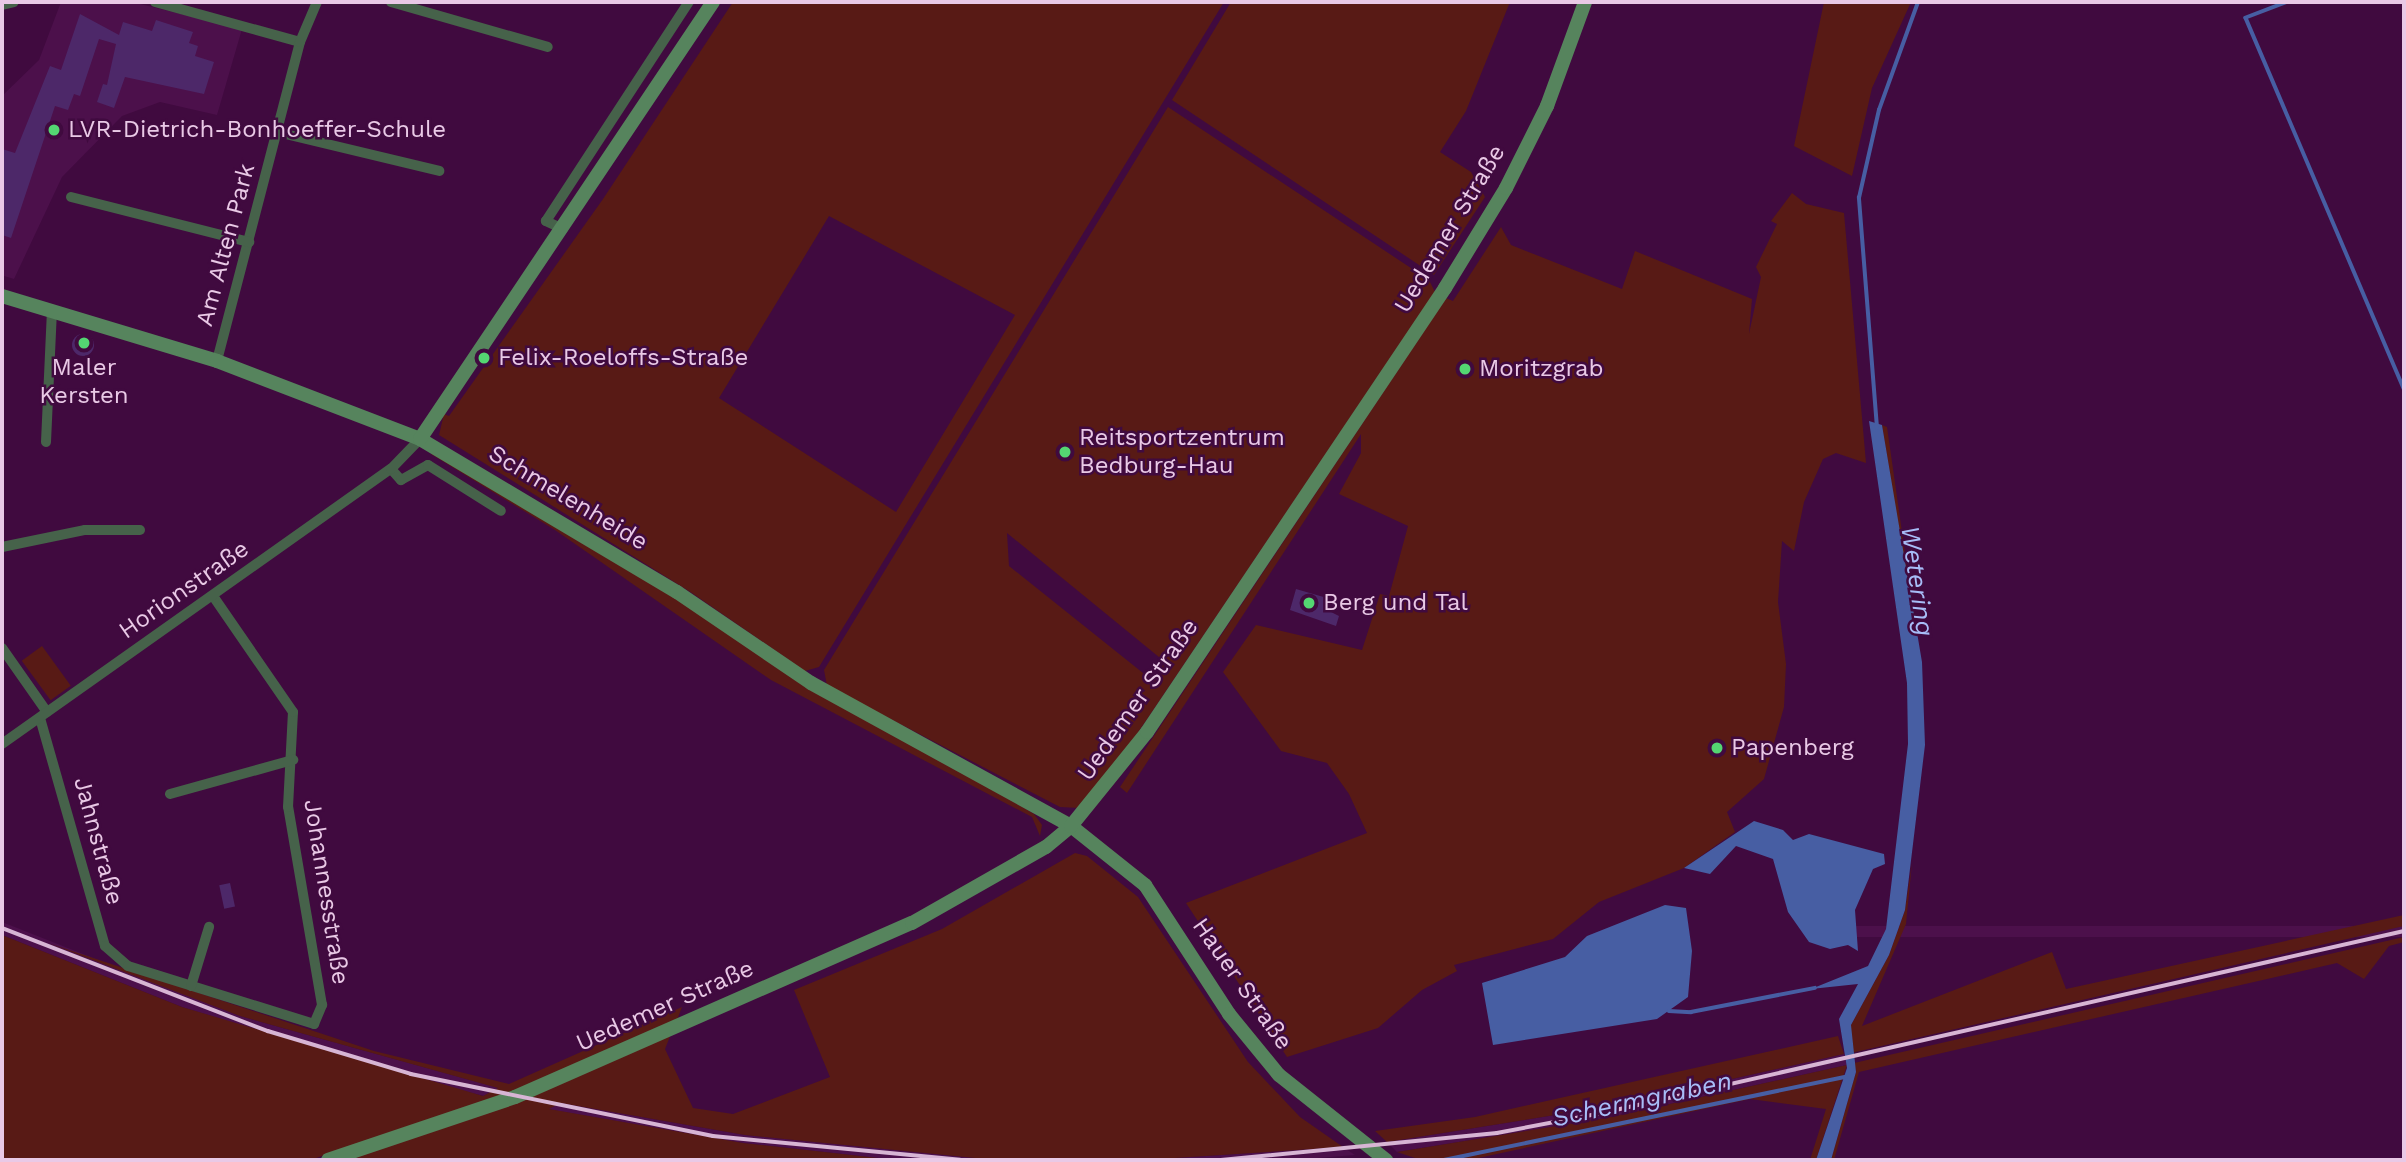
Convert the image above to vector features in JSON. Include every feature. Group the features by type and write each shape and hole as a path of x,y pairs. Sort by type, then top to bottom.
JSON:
{"street":[{"path":"2,5 14,2"},
{"path":"155,2 216,15 300,42"},
{"path":"216,15 220,2"},
{"name":"Am Alten Park","path":"217,361 300,42 317,2"},
{"path":"391,2 548,47"},
{"path":"563,229 546,221 689,2"},
{"path":"420,439 713,2"},
{"name":"Uedemer Straße","path":"328,1160 515,1097 912,923 1046,847 1071,826 1147,732 1446,288 1506,188 1547,106 1585,2"},
{"path":"277,132 439,171"},
{"path":"71,197 248,242"},
{"name":"Schmelenheide","path":"2,296 217,361 420,439 634,565 811,683 1071,826"},
{"path":"46,442 52,310"},
{"name":"Horionstraße","path":"2,744 391,469 420,439"},
{"path":"391,469 401,480 428,465 501,511"},
{"path":"2,547 85,530 139,530"},
{"name":"Johannesstraße","path":"128,966 304,1025 320,1017 288,807 293,760 293,712 213,596"},
{"name":"Jahnstraße","path":"2,648 43,715 105,946 128,966"},
{"path":"170,794 293,760"},
{"name":"Hauer Straße","path":"1071,826 1145,886 1229,1014 1279,1075 1386,1160"},
{"path":"191,986 209,927"}],"shaded area":[{"name":"LVR-Dietrich-Bonhoeffer-Schule","path":"61,2 132,2 242,29 217,115 160,102 122,116 62,177 14,279 4,276 2,283 2,96 39,60"},
{"path":"733,2 1224,2 819,667 805,671 692,593 439,435 444,414 449,416 603,199","holes":["829,216 1015,315 896,512 719,398"]},
{"path":"1231,2 1510,2 1466,111 1440,152 1471,172 1485,197 1434,275 1172,100"},
{"path":"1824,2 1911,2 1872,88 1852,176 1794,146"},
{"path":"1168,107 1429,280 1435,292 1108,777 1079,808 1060,807 827,686 824,670","holes":["1007,533 1165,662 1153,681 1009,566"]},
{"path":"1792,193 1806,204 1844,213 1866,463 1836,453 1823,459 1804,502 1794,551 1782,541 1778,602 1786,664 1784,707 1764,779 1727,812 1735,832 1684,868 1599,902 1553,939 1454,965 1457,971 1422,990 1378,1028 1287,1057 1186,903 1367,833 1349,794 1327,763 1281,751 1223,672 1256,625 1362,650 1380,594 1389,596 1408,526 1339,494 1361,453 1361,434 1127,793 1120,787 1446,298 1453,301 1501,227 1511,245 1622,289 1635,251 1752,299 1749,334 1761,277 1756,267 1777,224 1771,221"},
{"path":"1882,425 1887,427 1919,651 1912,612"},
{"path":"436,452 1034,814 1042,825 1040,836 1032,817 771,680 555,530 431,454"},
{"path":"42,646 71,686 51,700 22,661"},
{"path":"1075,853 1087,856 1138,897 1248,1062 1300,1117 1343,1147 1175,1158 975,1158 745,1135 561,1103 549,1109 743,1143 896,1160 347,1160 671,1034 665,1049 693,1108 733,1114 830,1077 794,990 942,929"},
{"path":"1912,863 1906,924 1862,1026 2052,952 2066,989 2404,915 2404,926 1851,1053 1851,1025 1889,955 1905,910"},
{"path":"2,922 240,1016 499,1088 484,1096 404,1076 182,1007 2,935"},
{"path":"1837,926 2404,926 2404,937 1837,937"},
{"path":"2,935 182,1007 483,1096 498,1088 240,1016 48,943 374,1051 509,1084 682,1007 677,1020 511,1093 310,1160 2,1160"},
{"path":"2404,937 2404,942 2389,946 2364,979 2337,963 1859,1072 1834,1160 1831,1160 1856,1072 1854,1063"},
{"path":"1838,1036 1844,1054 1611,1106 1387,1142 1375,1131 1475,1117"},
{"path":"1844,1054 1847,1065 1606,1118 1397,1152 1387,1142 1611,1106"},
{"path":"1847,1065 1816,1160 1810,1160 1826,1109 1750,1099 1469,1160 1421,1160 1397,1152 1606,1118"},
{"path":"561,1103 745,1135 975,1158 1175,1158 1343,1147 1355,1155 1293,1160 896,1160 743,1143 547,1109"}],"water":[{"path":"1869,421 1882,425 1922,662 1925,745 1905,910 1889,955 1851,1025 1856,1072 1831,1160 1816,1160 1847,1068 1839,1019 1858,984 1811,989 1868,966 1886,929 1908,744 1907,683"},
{"path":"1754,821 1783,830 1793,840 1809,834 1884,854 1885,864 1873,869 1855,910 1858,951 1848,945 1830,949 1809,942 1788,912 1773,859 1736,846 1710,874 1684,868"},
{"path":"1665,905 1686,908 1692,951 1688,997 1657,1019 1493,1045 1482,983 1565,957 1587,936"}],"building":[{"name":"LVR-Dietrich-Bonhoeffer-Schule","path":"80,14 119,35 123,22 152,31 156,20 193,32 189,43 198,46 195,56 214,62 204,94 125,77 114,108 97,102 103,84 107,85 116,44 99,39 80,96 74,94 68,110 55,106 11,238 2,235 2,149 15,153 50,66 61,70"},
{"name":"Maler Kersten","path":"79,334 87,334 94,341 94,349 87,356 79,356 72,349 72,341"},
{"name":"Berg und Tal","path":"1296,589 1327,598 1325,609 1339,616 1336,626 1290,610"},
{"path":"230,883 235,906 224,909 219,885"}],"waterway":[{"name":"Wetering","path":"1877,428 1859,198 1879,110 1918,2"},
{"path":"2288,2 2246,18 2404,389"},
{"path":"1669,1011 1691,1012 1815,988"},
{"name":"Schermgraben","path":"1444,1160 1846,1077"}],"railway":[{"path":"2,928 268,1031 411,1074 713,1136 960,1160"},
{"path":"1221,1160 1497,1133 1607,1112 2404,931"}],"place":[{"name":"LVR-Dietrich-Bonhoeffer-Schule","path":"54,130"},
{"name":"Maler Kersten","path":"84,343"},
{"name":"Felix-Roeloffs-Straße","path":"484,358"},
{"name":"Moritzgrab","path":"1465,369"},
{"name":"Reitsportzentrum Bedburg-Hau","path":"1065,452"},
{"name":"Berg und Tal","path":"1309,603"},
{"name":"Papenberg","path":"1717,748"}]}
